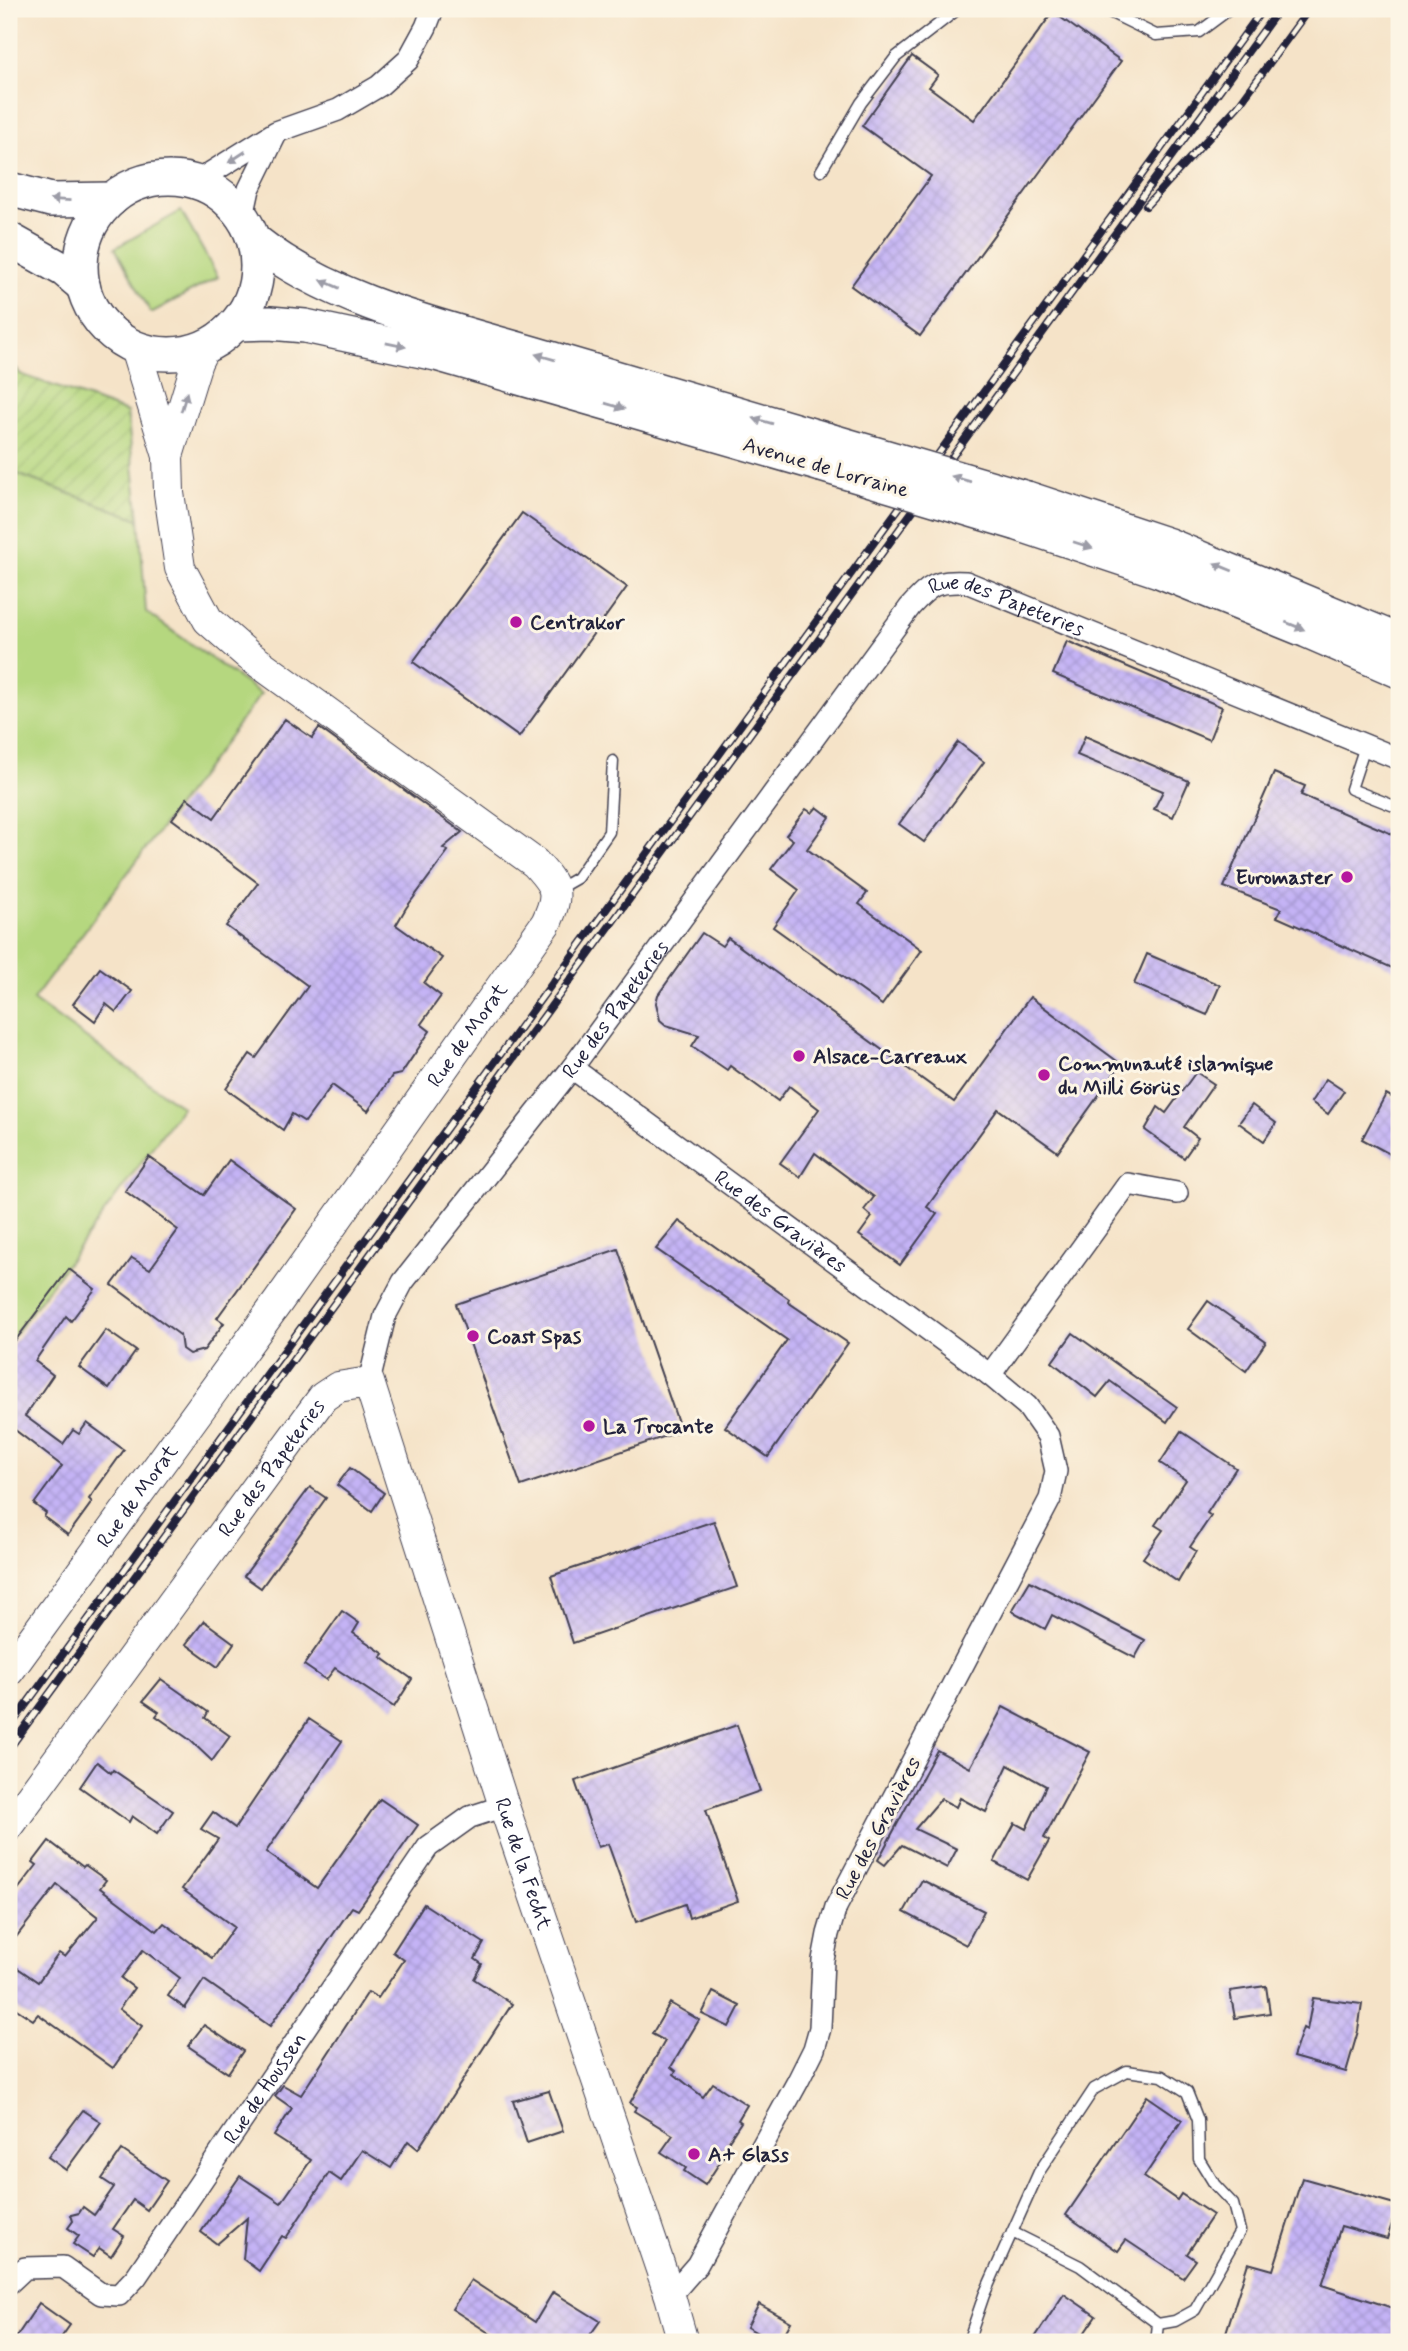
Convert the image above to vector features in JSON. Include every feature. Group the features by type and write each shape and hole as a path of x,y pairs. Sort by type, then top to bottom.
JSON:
{"main road":[{"path":"167,178 196,182 222,196 248,228 258,270 252,299 236,324 221,338 204,348 181,354 158,354 135,348 112,333 94,312 83,286 81,262 85,238 96,216 112,198 138,183 167,178"},
{"path":"9,189 51,200 112,198"},
{"name":"Avenue de Lorraine","path":"248,228 281,261 403,315 825,453 1022,511 1169,545 1399,641"},
{"path":"9,239 64,270 83,286"},
{"name":"Avenue de Lorraine","path":"236,324 306,326 436,354 825,453"},
{"name":"Avenue de Lorraine","path":"1022,511 1399,671"}],"street":[{"path":"196,182 276,132 338,110 379,86 408,60 433,9"},
{"path":"248,228 249,189 276,132"},
{"path":"135,348 168,456 169,493 180,568 208,620 248,655 535,863 556,890"},
{"path":"168,456 197,362 204,348"},
{"name":"Rue des Papeteries","path":"9,1826 323,1397 338,1387 369,1382 385,1316 403,1282 572,1068 910,607 925,591 941,582 966,582 1001,594 1399,759"},
{"name":"Rue de Morat","path":"9,1671 278,1302 546,923 555,904 556,890"},
{"name":"Rue des Gravières","path":"572,1068 990,1375 1027,1406 1048,1436 1056,1471 1050,1499 836,1907 823,1960 820,2028 814,2049 799,2081 697,2264 670,2296"},
{"path":"990,1375 1128,1184 1177,1193"},
{"name":"Rue de la Fecht","path":"369,1382 504,1807 670,2296 683,2342"},
{"name":"Rue de Houssen","path":"9,2283 25,2269 62,2267 101,2294 119,2295 136,2277 428,1847 470,1817 504,1807"}],"lane":[{"path":"821,171 861,103 896,57 958,9"},
{"path":"1103,9 1156,35 1199,32 1230,9"},
{"path":"1365,746 1351,789 1399,808"},
{"path":"556,890 578,878 609,832 613,761"},
{"path":"968,2342 984,2295 1012,2232 1039,2172 1094,2089 1127,2071 1162,2076 1187,2092 1198,2120 1199,2159 1215,2185 1233,2204 1240,2231 1195,2310 1175,2321 1158,2324 1080,2266 1012,2232"},
{"path":"1156,2342 1158,2324"}],"green space":[{"path":"181,211 218,277 151,313 115,248"},
{"path":"9,359 20,374 127,412 139,519 9,471"},
{"path":"9,471 139,519 146,612 261,694 33,1000 182,1107 9,1342"}],"building":[{"path":"1053,12 1121,61 920,336 851,286 931,176 862,126 912,56 938,75 929,87 974,120"},
{"path":"522,513 627,587 519,737 413,662"},
{"path":"1067,641 1222,707 1209,740 1053,674"},
{"path":"285,719 312,738 319,728 462,832 443,848 448,851 396,925 442,958 424,983 441,996 421,1024 430,1031 401,1074 392,1076 368,1111 332,1085 305,1122 292,1114 283,1130 226,1089 250,1054 256,1058 308,986 226,926 258,883 172,819 187,798 214,818"},
{"path":"1085,736 1189,781 1173,817 1154,809 1163,791 1077,755"},
{"path":"958,742 984,762 924,842 899,824"},
{"name":"Euromaster","path":"1274,773 1305,786 1301,795 1399,837 1399,971 1277,917 1281,909 1224,887"},
{"path":"817,807 830,817 807,849 867,893 859,904 922,950 882,1005 773,927 799,890 771,869 793,840 786,835 806,809 812,813"},
{"path":"702,933 722,946 728,938 954,1102 1030,997 1121,1064 1058,1152 998,1109 927,1207 937,1214 900,1265 859,1235 872,1217 864,1210 874,1197 815,1153 800,1177 780,1163 819,1109 789,1086 778,1101 730,1066 727,1070 692,1046 699,1035 666,1025 660,1020 656,1003 658,995"},
{"path":"1147,954 1220,985 1207,1015 1134,984"},
{"path":"100,968 132,991 116,1012 106,1004 95,1021 73,1004"},
{"path":"1196,1072 1214,1084 1184,1127 1198,1138 1184,1158 1145,1130 1158,1107 1166,1113"},
{"path":"1326,1079 1344,1091 1328,1114 1311,1102"},
{"path":"1386,1094 1399,1101 1399,1159 1362,1139"},
{"path":"1252,1105 1276,1123 1264,1141 1239,1123"},
{"path":"149,1157 204,1195 229,1160 296,1209 217,1318 224,1323 204,1350 189,1354 182,1349 180,1335 112,1285 132,1258 150,1269 178,1230 125,1191"},
{"path":"679,1221 848,1343 768,1457 725,1427 787,1340 656,1249"},
{"path":"618,1249 681,1431 521,1486 456,1304"},
{"path":"69,1269 95,1289 71,1321 66,1316 35,1361 53,1375 25,1416 63,1444 73,1430 79,1434 87,1423 124,1450 89,1499 92,1502 68,1535 44,1517 46,1513 34,1504 62,1466 15,1430 9,1439 9,1349"},
{"path":"1208,1301 1266,1342 1246,1371 1188,1329"},
{"path":"106,1330 136,1351 109,1389 79,1367"},
{"path":"1073,1333 1177,1407 1167,1422 1110,1381 1097,1397 1052,1362"},
{"path":"1181,1431 1236,1468 1207,1513 1211,1516 1190,1547 1196,1551 1178,1582 1143,1558 1163,1530 1155,1525 1186,1480 1160,1463"},
{"path":"350,1468 384,1493 372,1511 337,1485"},
{"path":"310,1487 326,1498 261,1588 244,1576"},
{"path":"714,1521 737,1587 573,1643 551,1576"},
{"path":"1030,1581 1145,1640 1135,1658 1052,1615 1045,1629 1012,1611"},
{"path":"342,1611 359,1623 353,1633 384,1654 381,1657 412,1679 394,1707 335,1668 326,1680 304,1665"},
{"path":"204,1621 234,1643 218,1667 186,1644"},
{"path":"161,1679 208,1712 205,1718 230,1736 212,1761 190,1740 156,1716 159,1712 143,1701"},
{"path":"1003,1707 1090,1752 1044,1838 1049,1841 1027,1880 994,1862 1015,1823 1026,1829 1046,1786 1008,1765 986,1812 960,1798 956,1807 941,1799 915,1829 957,1849 947,1868 902,1845 885,1865 878,1860 937,1750 970,1768"},
{"path":"309,1719 342,1741 266,1852 317,1888 380,1799 418,1825 358,1910 352,1907 270,2026 204,1980 185,2008 168,1996 180,1978 143,1950 121,1978 134,1988 119,2009 142,2026 113,2068 38,2014 33,2020 9,2004 9,1962 38,1982 59,1953 65,1957 98,1917 57,1885 9,1946 9,1887 16,1892 37,1865 33,1862 49,1841 83,1867 85,1865 106,1880 100,1888 157,1931 164,1923 212,1958 234,1927 182,1889 218,1839 201,1829 213,1812 235,1828"},
{"path":"737,1725 760,1791 706,1810 738,1901 689,1918 685,1904 636,1922 608,1844 598,1847 575,1781"},
{"path":"97,1762 173,1811 157,1834 132,1816 129,1822 80,1787"},
{"path":"922,1880 984,1911 966,1945 904,1912"},
{"path":"424,1904 484,1943 475,1959 482,1964 474,1979 512,2004 418,2149 408,2141 391,2168 362,2150 341,2181 329,2173 286,2238 282,2236 259,2271 243,2259 247,2218 217,2244 201,2232 240,2176 281,2203 311,2160 274,2136 292,2108 275,2096 283,2085 301,2095 368,1992 378,1998 404,1960 393,1952"},
{"path":"1266,1986 1270,2013 1235,2018 1230,1991"},
{"path":"713,1992 740,2006 729,2027 702,2014"},
{"path":"1313,1998 1362,2004 1358,2031 1346,2072 1293,2057 1303,2028 1307,2030"},
{"path":"670,2003 699,2020 671,2067 676,2071 674,2074 703,2097 713,2083 747,2105 738,2120 741,2122 720,2154 724,2156 705,2185 684,2171 686,2168 661,2152 673,2135 634,2111 637,2107 630,2103 665,2041 652,2034"},
{"path":"204,2025 243,2051 228,2073 188,2046"},
{"path":"549,2091 563,2131 527,2143 513,2101"},
{"path":"1147,2096 1182,2120 1144,2177 1177,2200 1181,2194 1213,2215 1187,2254 1196,2260 1183,2278 1126,2240 1118,2251 1066,2215"},
{"path":"83,2110 101,2122 66,2170 48,2157"},
{"path":"122,2150 167,2181 147,2210 133,2200 113,2229 124,2236 111,2256 99,2248 93,2257 73,2244 79,2236 68,2228 73,2221 71,2215 79,2213 83,2207 94,2215 114,2187 102,2179"},
{"path":"1302,2178 1398,2205 1387,2239 1341,2226 1322,2285 1399,2310 1399,2342 1223,2342 1248,2263 1273,2270"},
{"path":"471,2280 535,2322 553,2292 600,2321 585,2342 503,2342 452,2309"},
{"path":"1064,2294 1096,2316 1078,2342 1032,2342"},
{"path":"39,2303 70,2325 58,2342 13,2342"},
{"path":"759,2304 791,2322 780,2342 773,2342 747,2327"}],"railway":[{"path":"9,1728 1263,9"},
{"path":"9,1749 1279,9"},
{"path":"1146,206 1238,106 1309,9"}],"place":[{"name":"Centrakor","path":"516,622"},
{"name":"Euromaster","path":"1347,877"},
{"name":"Alsace-Carreaux","path":"799,1056"},
{"name":"Communauté islamique du Milli Görüs","path":"1044,1075"},
{"name":"Coast Spas","path":"473,1336"},
{"name":"La Trocante","path":"589,1426"},
{"name":"A+ Glass","path":"694,2154"}]}
